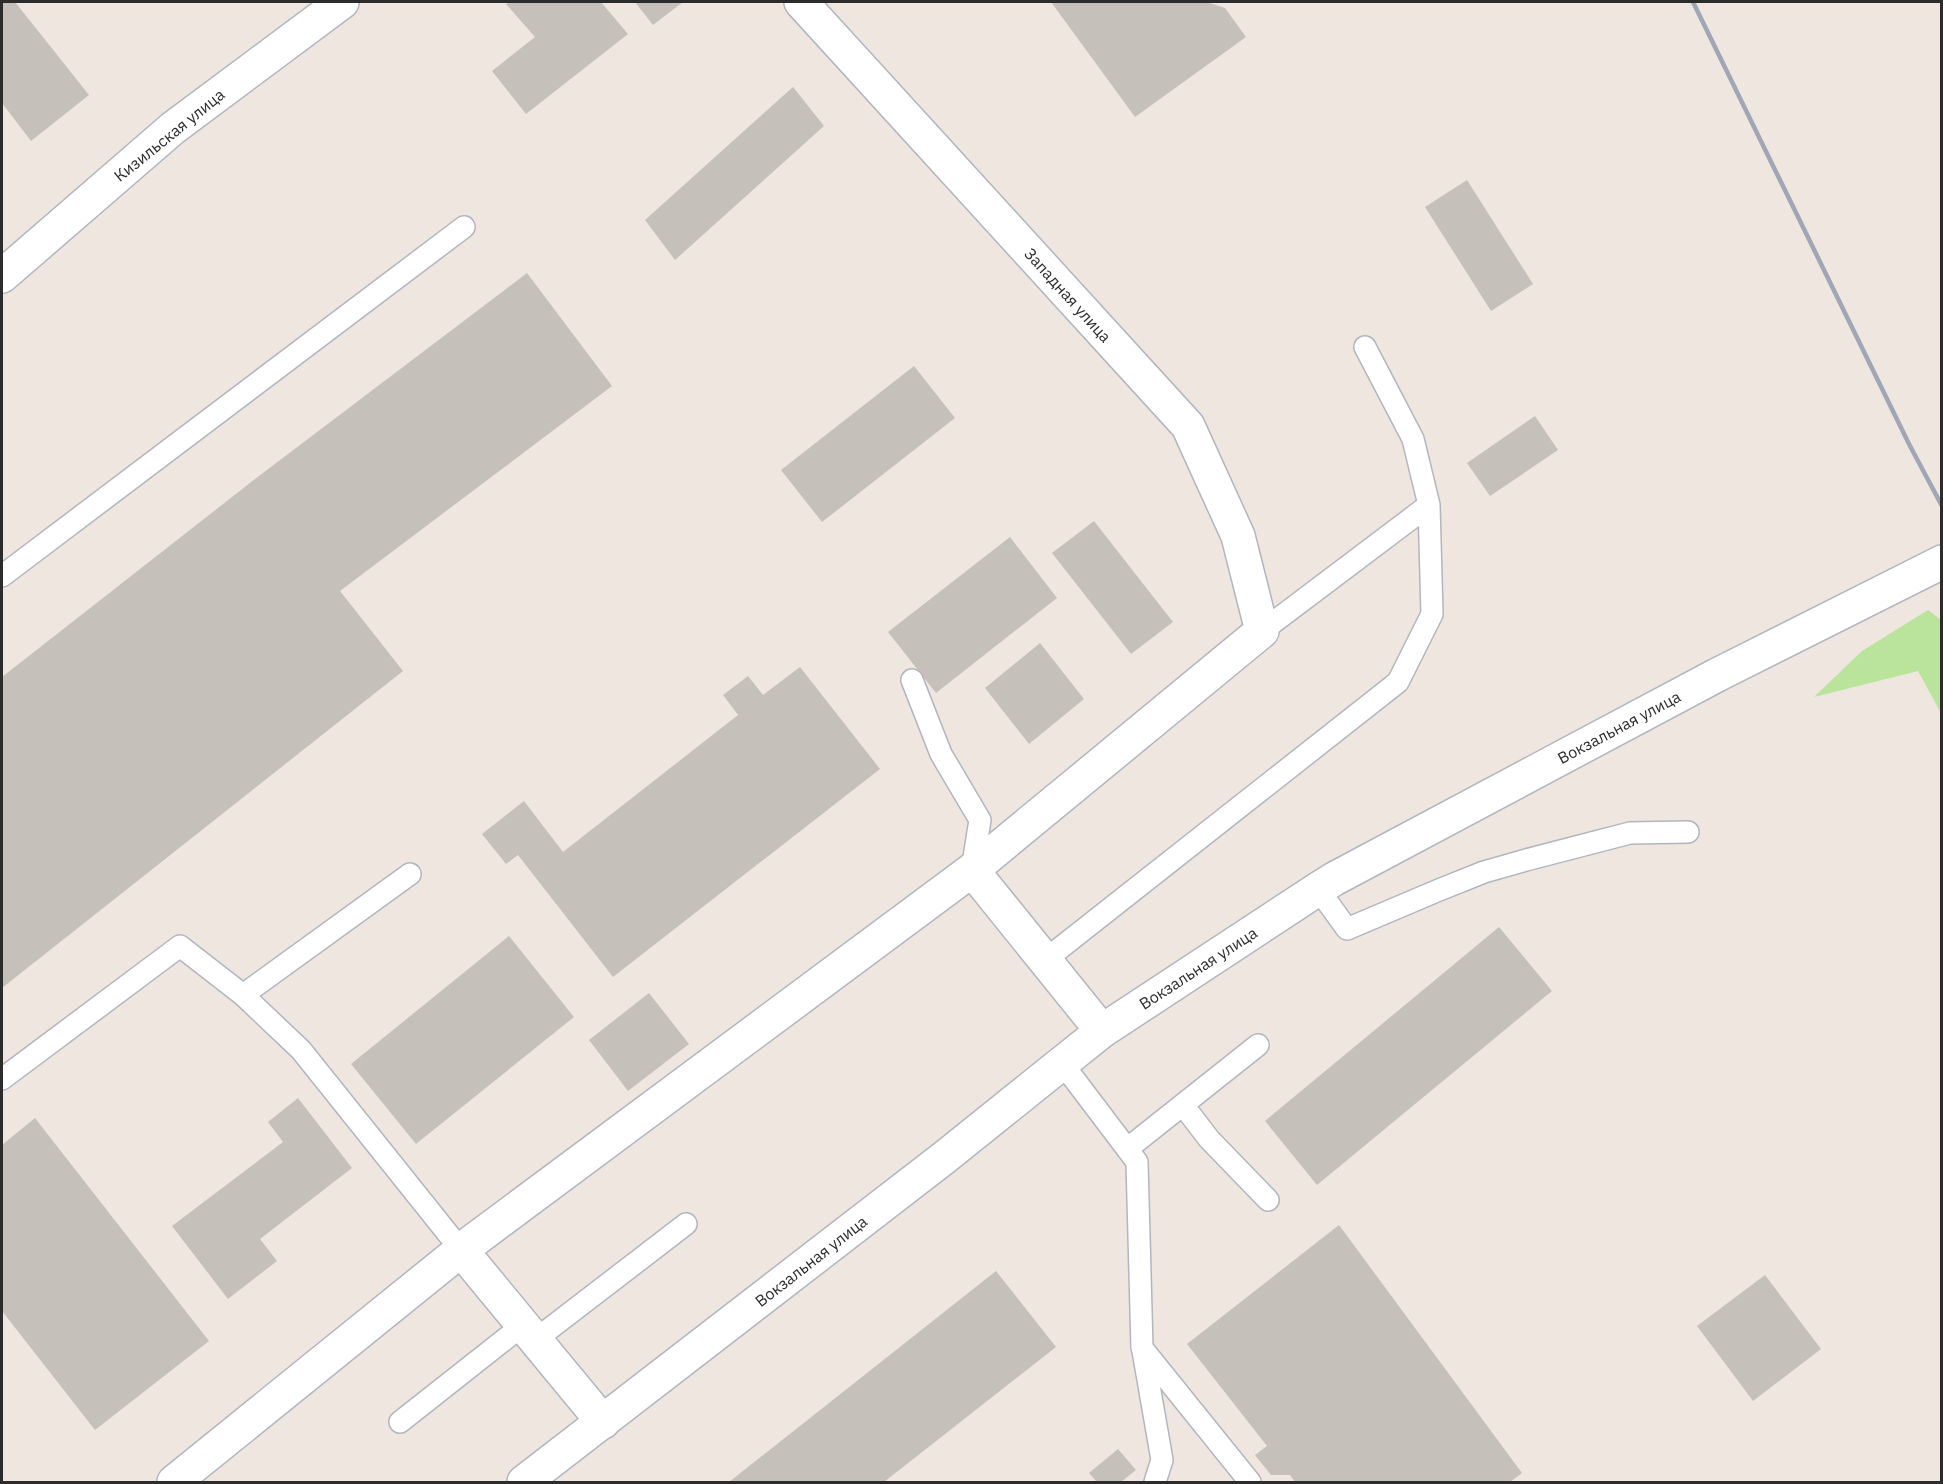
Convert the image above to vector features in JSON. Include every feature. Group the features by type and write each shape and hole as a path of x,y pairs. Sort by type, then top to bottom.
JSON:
{"street":[{"name":"Кизильская улица","path":"2,276 173,128 342,2"},
{"name":"Западная улица","path":"801,2 1188,426 1238,536 1262,631"},
{"name":"Вокзальная улица","path":"524,1482 945,1157 1102,1031 1318,889 1717,675 1941,562"},
{"path":"174,1482 461,1250 972,870 1262,631"},
{"path":"972,870 1102,1031"},
{"path":"461,1250 603,1422"}],"lane":[{"path":"2,576 464,227"},
{"path":"1045,960 1398,682 1432,614 1429,505 1413,440 1365,347"},
{"path":"1262,631 1429,505"},
{"path":"912,680 941,754 980,820 972,870"},
{"path":"1318,889 1347,929 1484,872 1526,860 1630,833 1688,832"},
{"path":"243,995 410,874"},
{"path":"2,1079 180,946 243,995 301,1050 461,1250"},
{"path":"1127,1149 1258,1045"},
{"path":"1062,1063 1137,1162 1142,1348 1162,1460 1155,1482"},
{"path":"1183,1105 1209,1139 1268,1200"},
{"path":"400,1422 686,1224"},
{"path":"1142,1348 1250,1482"}],"green space":[{"path":"1928,610 1941,620 1941,713 1918,671 1814,697 1862,651"}],"building":[{"path":"2,2 15,2 89,95 31,141 2,103"},
{"path":"510,2 601,2 628,34 526,114 492,71 535,37 506,4"},
{"path":"635,2 683,2 653,25"},
{"path":"1051,2 1207,2 1225,8 1246,37 1135,117"},
{"path":"793,87 824,126 675,260 645,220"},
{"path":"1467,180 1533,284 1491,311 1425,207"},
{"path":"527,273 612,386 340,591 403,671 2,988 2,677 255,479"},
{"path":"914,366 955,418 822,522 781,470"},
{"path":"1535,416 1558,450 1490,496 1467,463"},
{"path":"1094,521 1173,622 1131,654 1052,553"},
{"path":"1010,537 1057,598 936,693 888,632"},
{"path":"1040,643 1084,699 1029,744 985,688"},
{"path":"800,667 880,769 613,977 518,855 506,864 482,834 524,801 563,852 738,715 723,695 748,676 763,695"},
{"path":"1499,927 1552,991 1317,1185 1265,1121"},
{"path":"509,936 574,1017 416,1144 351,1064"},
{"path":"649,993 689,1044 628,1091 589,1040"},
{"path":"298,1098 352,1168 260,1239 277,1261 228,1299 172,1226 283,1142 268,1122"},
{"path":"35,1118 209,1341 95,1430 2,1311 2,1145"},
{"path":"1339,1225 1522,1473 1510,1482 1295,1482 1290,1475 1271,1475 1255,1455 1267,1446 1187,1344"},
{"path":"996,1271 1056,1347 884,1482 729,1482"},
{"path":"1765,1275 1821,1349 1753,1401 1697,1326"},
{"path":"1118,1449 1136,1470 1121,1482 1097,1482 1089,1473"}],"railway":[{"path":"1693,2 1910,446 1942,506"}]}
